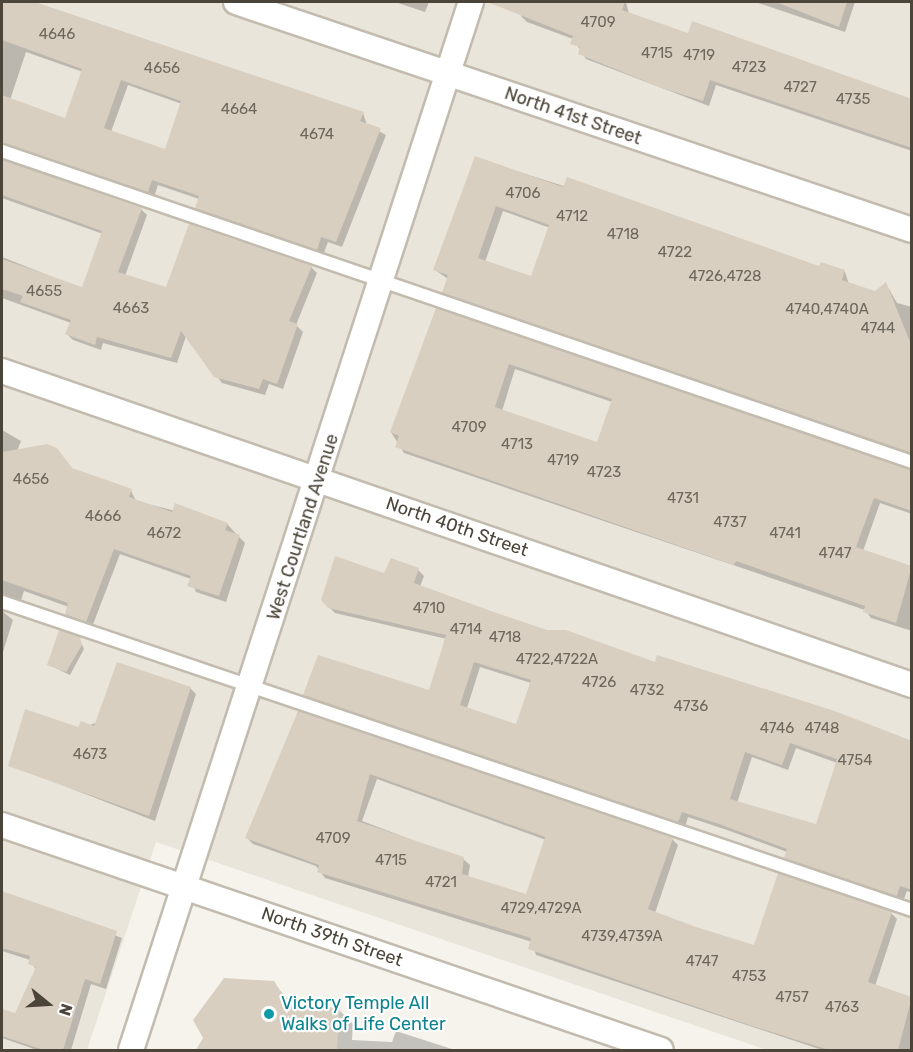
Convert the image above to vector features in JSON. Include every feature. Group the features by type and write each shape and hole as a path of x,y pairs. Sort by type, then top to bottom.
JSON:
{"street":[{"name":"North 41st Street","path":"236,2 912,230"},
{"name":"West Courtland Avenue","path":"130,1050 182,885 251,688 471,2"},
{"name":"North 40th Street","path":"2,371 912,685"},
{"name":"North 39th Street","path":"2,825 661,1050"}],"lane":[{"path":"2,151 912,462"},
{"path":"2,602 912,910"}],"shaded area":[{"path":"2,2 911,2 911,1050 767,1050 156,842 87,1050 2,1050"}],"building":[{"path":"2,2 35,2 364,112 360,121 381,128 336,242 321,237 317,250 195,208 199,196 152,180 148,192 2,143 2,95 65,118 82,69 2,40","holes":["121,80 181,101 165,149 104,128"]},
{"path":"487,2 625,2 622,10 688,33 692,21 912,99 912,148 710,80 703,101 662,88 578,54 580,47 570,44 573,36"},
{"path":"776,2 847,2 839,27"},
{"path":"475,156 563,187 567,177 819,266 821,262 845,270 842,280 875,291 886,282 912,347 912,453 442,293 448,275 433,270","holes":["496,206 549,225 531,276 478,258"]},
{"path":"2,160 142,208 118,272 166,287 189,224 312,266 289,321 298,324 277,384 263,379 259,389 214,377 181,331 171,358 97,337 95,345 65,334 71,320 20,302 23,296 2,289 2,259 82,287 102,231 2,195"},
{"path":"436,308 912,470 912,511 874,498 856,547 912,566 896,623 863,612 865,606 736,561 734,565 395,447 399,436 390,432","holes":["509,364 612,399 597,442 495,407"]},
{"path":"47,444 57,448 72,468 132,489 129,497 172,512 175,503 228,523 225,530 240,535 219,596 187,586 191,576 114,549 86,622 65,614 68,603 2,580 2,452"},
{"path":"335,556 384,573 391,558 419,568 414,583 491,611 547,630 566,630 655,662 657,655 835,711 912,741 912,890 900,886 897,896 784,858 787,849 719,824 682,812 678,822 303,695 318,655 429,690 446,635 328,608 321,600","holes":["474,662 531,680 516,724 460,705","790,743 837,759 816,824 730,799 745,752 782,765"]},
{"path":"59,630 80,637 82,645 66,672 47,665"},
{"path":"117,662 191,687 149,816 8,766 25,709 78,727 81,721 94,726"},
{"path":"298,711 673,838 648,909 696,927 754,945 778,873 892,912 868,982 912,997 898,1050 829,1050 752,1026 528,949 531,938 317,872 319,865 245,838","holes":["370,774 545,837 526,894 462,874 464,857 357,821"]},
{"path":"2,891 117,931 100,984 85,979 63,1050 44,1050 2,1036 2,1009 15,1013 36,967 28,964 30,956 2,948"},
{"name":"Victory Temple All Walks of Life Center","path":"224,978 274,981 289,1005 340,1008 337,1050 196,1050 203,1038 193,1020"}],"place":[{"name":"Victory Temple All Walks of Life Center","path":"269,1014"}]}
